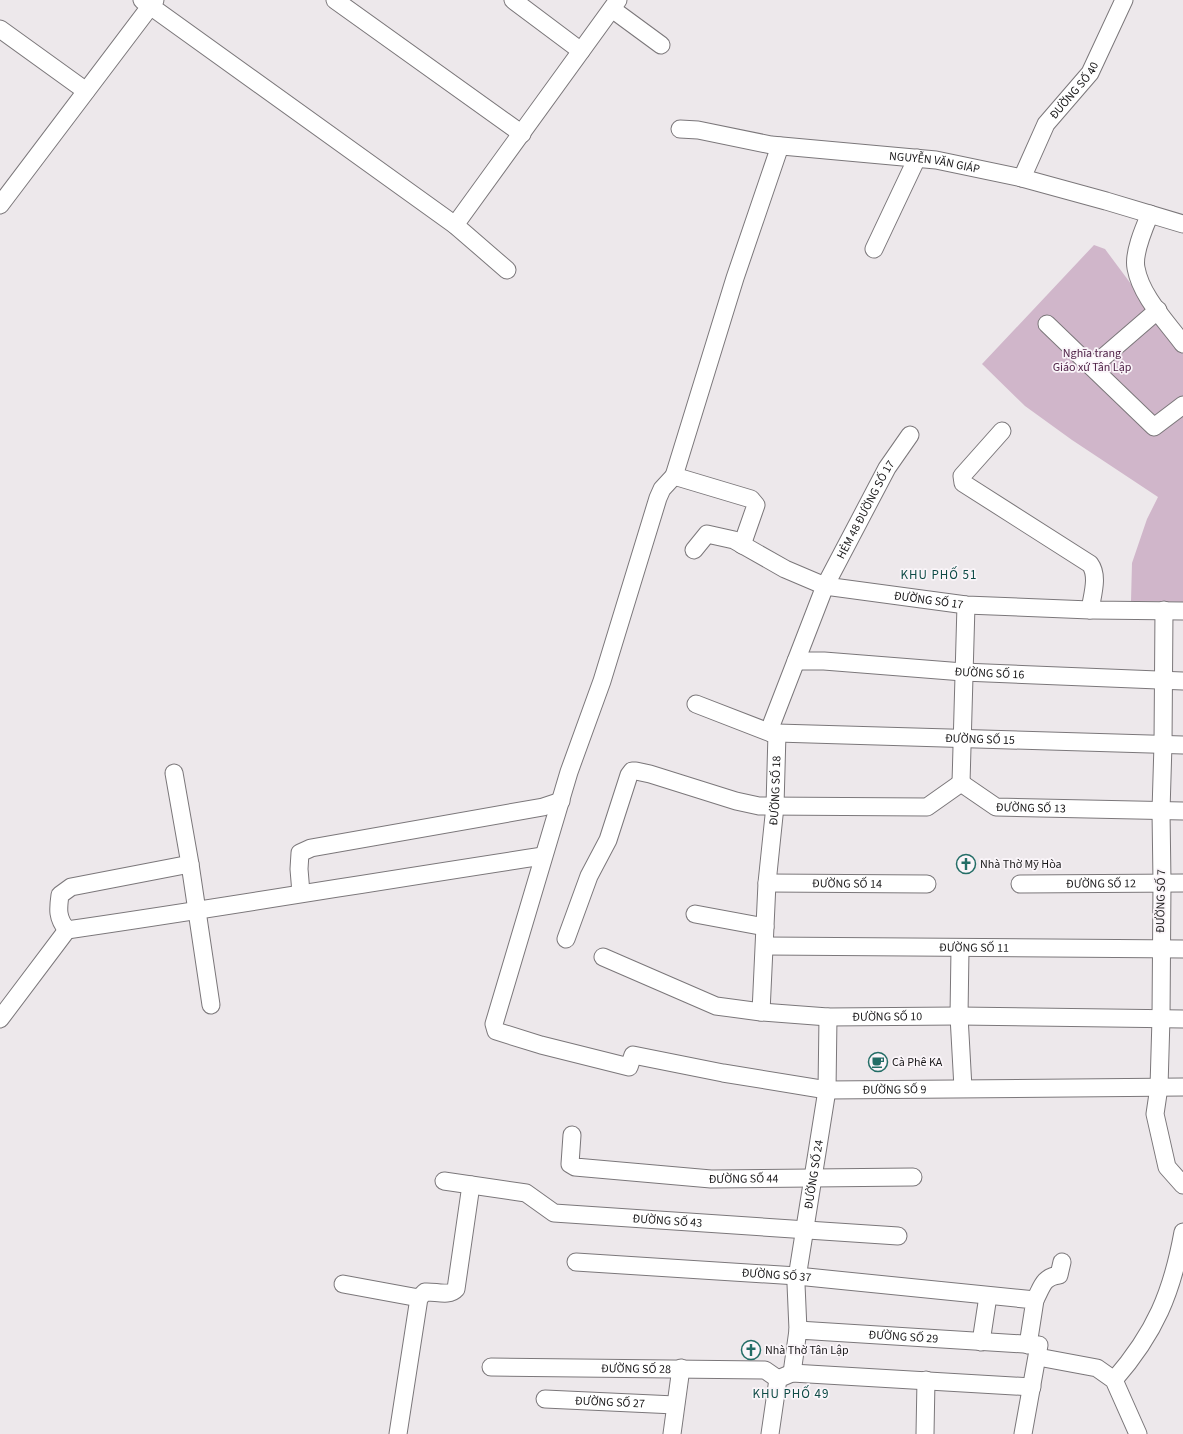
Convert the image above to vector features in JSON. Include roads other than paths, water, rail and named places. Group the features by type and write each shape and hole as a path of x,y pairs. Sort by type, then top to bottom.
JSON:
{"street":[{"path":"335,0 522,134"},
{"path":"513,0 581,51"},
{"name":"ĐƯỜNG SỐ 40","path":"1022,178 1046,124 1090,73 1124,0"},
{"path":"0,205 86,91 149,2 455,225 507,270"},
{"path":"455,225 615,4 661,45"},
{"path":"0,29 86,91"},
{"name":"NGUYỄN VĂN GIÁP","path":"680,129 698,130 780,146 936,160 1022,178 1183,224"},
{"path":"0,1019 66,930 197,911 301,893 543,856 602,681 658,498 662,489 674,476 735,278 780,146"},
{"path":"874,249 917,158"},
{"path":"1150,214 1139,244 1136,267 1145,293 1183,344"},
{"path":"1092,367 1158,310"},
{"path":"1047,324 1154,426 1183,405"},
{"path":"1002,431 962,476 963,484 1090,564 1094,570 1095,576 1090,610"},
{"name":"HẺM 48 ĐƯỜNG SỐ 17","path":"825,586 887,468 910,435"},
{"path":"674,476 751,499 756,505 742,545"},
{"name":"ĐƯỜNG SỐ 17","path":"694,550 707,534 734,540 785,569 825,586 966,605 1090,610 1183,611"},
{"name":"ĐƯỜNG SỐ 18","path":"761,1012 767,883 775,806 774,733 772,723 825,586"},
{"path":"566,939 589,876 608,840 629,775 632,771 650,774 749,805 775,806 927,807 961,783 966,605"},
{"name":"ĐƯỜNG SỐ 7","path":"1164,610 1164,744 1161,811 1161,1018 1159,1087 1155,1114 1167,1167 1183,1185"},
{"name":"ĐƯỜNG SỐ 16","path":"796,661 824,660 963,672 1183,681"},
{"path":"696,704 774,733"},
{"name":"ĐƯỜNG SỐ 15","path":"774,733 1183,745"},
{"path":"174,773 190,864 211,1005"},
{"name":"ĐƯỜNG SỐ 13","path":"961,783 996,807 1183,811"},
{"path":"301,893 299,869 300,853 311,848 543,807 561,801"},
{"name":"ĐƯỜNG SỐ 9","path":"543,856 494,1024 496,1031 629,1067 633,1055 723,1073 827,1090 1183,1087"},
{"path":"66,930 57,911 60,895 71,887 190,864"},
{"name":"ĐƯỜNG SỐ 14","path":"767,883 927,884"},
{"name":"ĐƯỜNG SỐ 12","path":"1020,884 1183,883"},
{"path":"695,914 765,927"},
{"name":"ĐƯỜNG SỐ 11","path":"765,946 960,949 1183,949"},
{"path":"960,949 959,1016 963,1088"},
{"name":"ĐƯỜNG SỐ 10","path":"603,957 716,1006 761,1012 828,1017 959,1016 1183,1018"},
{"name":"ĐƯỜNG SỐ 24","path":"798,1330 796,1284 827,1090 828,1017"},
{"name":"ĐƯỜNG SỐ 44","path":"572,1135 570,1164 575,1167 711,1179 913,1177"},
{"name":"ĐƯỜNG SỐ 43","path":"444,1181 526,1193 554,1213 898,1236"},
{"path":"398,1434 419,1298 425,1292 448,1293 454,1292 456,1289 471,1185"},
{"path":"1138,1434 1114,1380 1132,1359 1152,1328 1166,1300 1172,1282 1183,1232"},
{"name":"ĐƯỜNG SỐ 37","path":"576,1262 797,1276 1035,1300"},
{"path":"1023,1434 1032,1387 1035,1300 1042,1283 1052,1276 1059,1276 1062,1262"},
{"path":"343,1284 419,1298"},
{"path":"981,1342 982,1295"},
{"path":"770,1434 798,1330"},
{"name":"ĐƯỜNG SỐ 29","path":"798,1330 981,1342 1033,1351 1097,1368 1114,1380"},
{"name":"ĐƯỜNG SỐ 28","path":"491,1367 765,1370 785,1376"},
{"path":"672,1434 681,1368"},
{"path":"785,1376 926,1380 1032,1387"},
{"path":"925,1434 926,1380"},
{"name":"ĐƯỜNG SỐ 27","path":"545,1399 675,1405"}],"place":[{"name":"Nhà Thờ Mỹ Hòa","path":"966,864"},
{"name":"Cà Phê KA","path":"878,1062"},
{"name":"Nhà Thờ Tân Lập","path":"751,1350"}],"district":[{"name":"KHU PHỐ 51","path":"939,575"},
{"name":"KHU PHỐ 49","path":"791,1394"}],"park label":[{"name":"Nghĩa trang Giáo xứ Tân Lập","path":"1092,360"}]}
